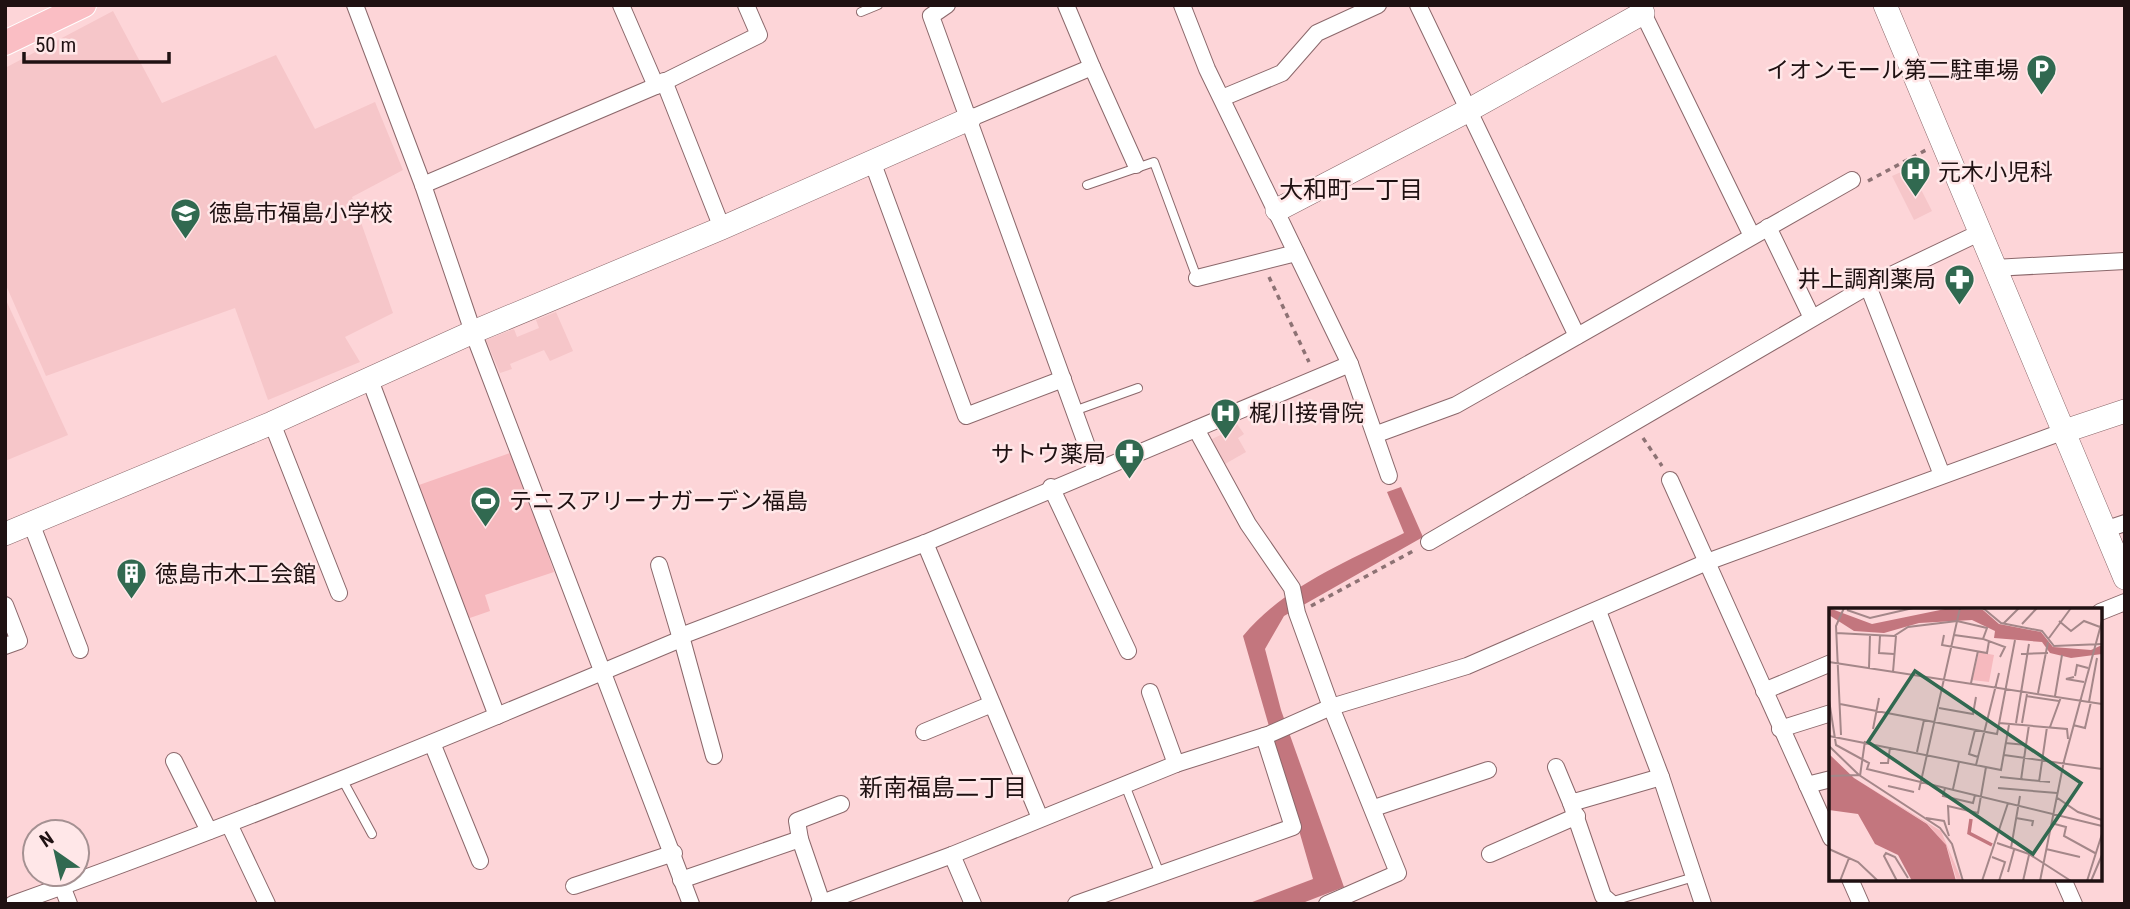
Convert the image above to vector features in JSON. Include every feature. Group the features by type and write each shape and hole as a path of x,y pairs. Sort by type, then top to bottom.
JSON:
{"main road":[{"path":"5,43 84,5"}],"street":[{"path":"355,5 423,185 473,332 674,853 691,904"},
{"path":"621,5 660,83 722,228"},
{"path":"423,185 660,83 759,35 746,5"},
{"path":"947,5 931,16 1096,471"},
{"path":"1066,5 1136,165"},
{"path":"1182,5 1207,69 1350,364 1377,434 1389,476"},
{"path":"1222,99 1282,73 1317,33 1378,5"},
{"path":"1418,5 1577,336"},
{"path":"1885,5 2062,432 2114,527 2125,578"},
{"path":"1277,210 1469,110 1646,8 1752,236"},
{"path":"5,534 272,423 473,332 722,228 1092,67"},
{"path":"872,161 966,415 1063,379"},
{"path":"1377,434 1455,405 1852,180"},
{"path":"1768,227 1812,318"},
{"path":"1429,542 1868,286 1979,233"},
{"path":"1197,278 1296,253"},
{"path":"1994,268 2125,261"},
{"path":"1868,286 1942,475"},
{"path":"91,875 342,779 681,637 925,543 1350,364"},
{"path":"370,380 497,716"},
{"path":"841,804 797,821 820,903 952,855 1176,764 1267,735 1331,707 1467,666 1707,562 2125,411"},
{"path":"272,423 339,593"},
{"path":"1196,429 1248,524 1292,592 1331,707 1398,873 1360,898 1327,904"},
{"path":"1670,480 1829,834"},
{"path":"1051,488 1128,651"},
{"path":"31,523 80,650"},
{"path":"925,543 1040,818"},
{"path":"659,565 714,756"},
{"path":"2102,610 2125,602"},
{"path":"5,605 19,641 5,646"},
{"path":"1598,611 1661,777 1703,904"},
{"path":"1764,691 1829,664"},
{"path":"1150,692 1176,764"},
{"path":"924,732 992,704"},
{"path":"1780,729 1829,714"},
{"path":"1076,904 1293,827 1267,735"},
{"path":"432,743 480,861"},
{"path":"174,761 209,831"},
{"path":"1556,767 1574,809 1600,887 1610,902"},
{"path":"1374,808 1488,770"},
{"path":"1490,853 1574,809 1661,777"},
{"path":"1807,785 1829,780"},
{"path":"229,824 267,904"},
{"path":"681,880 800,839"},
{"path":"573,886 674,853"},
{"path":"952,855 973,904"},
{"path":"1851,881 1861,904"},
{"path":"2064,881 2074,904"},
{"path":"13,904 57,888"}],"lane":[{"path":"861,12 878,5"},
{"path":"1087,185 1136,165 1154,162 1197,278"},
{"path":"1074,411 1138,388"},
{"path":"342,779 372,834"},
{"path":"1125,785 1160,874"},
{"path":"1610,902 1694,877"}],"path":[{"path":"1852,180 1859,186 1941,142"},
{"path":"1263,263 1317,380"},
{"path":"1633,423 1670,480"},
{"path":"1297,613 1429,542"}],"shaded area":[{"name":"徳島市福島小学校","path":"113,11 162,103 276,55 315,129 375,102 403,170 352,197 393,313 345,337 360,362 268,400 235,308 46,376 5,283 5,68"},
{"path":"1910,168 1932,211 1914,220 1892,176"},
{"path":"5,298 68,435 5,461"},
{"path":"556,312 573,351 550,361 544,350 510,364 512,369 500,373 486,340 514,329 517,337 539,328 536,320"},
{"path":"1235,421 1244,434 1238,438 1246,452 1225,464 1210,440 1229,431 1227,426"},
{"name":"テニスアリーナガーデン福島","path":"513,452 554,572 485,595 490,611 464,620 419,485"},
{"path":"1401,487 1423,537 1284,616 1265,649 1281,710 1344,887 1300,904 1247,904 1313,879 1243,636 1277,603 1297,589 1404,533 1387,492"}],"place":[{"name":"イオンモール第二駐車場","path":"2042,97"},
{"name":"元木小児科","path":"1915,199"},
{"name":"徳島市福島小学校","path":"186,240"},
{"name":"井上調剤薬局","path":"1959,306"},
{"name":"梶川接骨院","path":"1226,440"},
{"name":"サトウ薬局","path":"1129,481"},
{"name":"テニスアリーナガーデン福島","path":"486,528"},
{"name":"徳島市木工会館","path":"132,601"}],"district":[{"name":"大和町一丁目","path":"1351,190"},
{"name":"新南福島二丁目","path":"943,788"}]}
